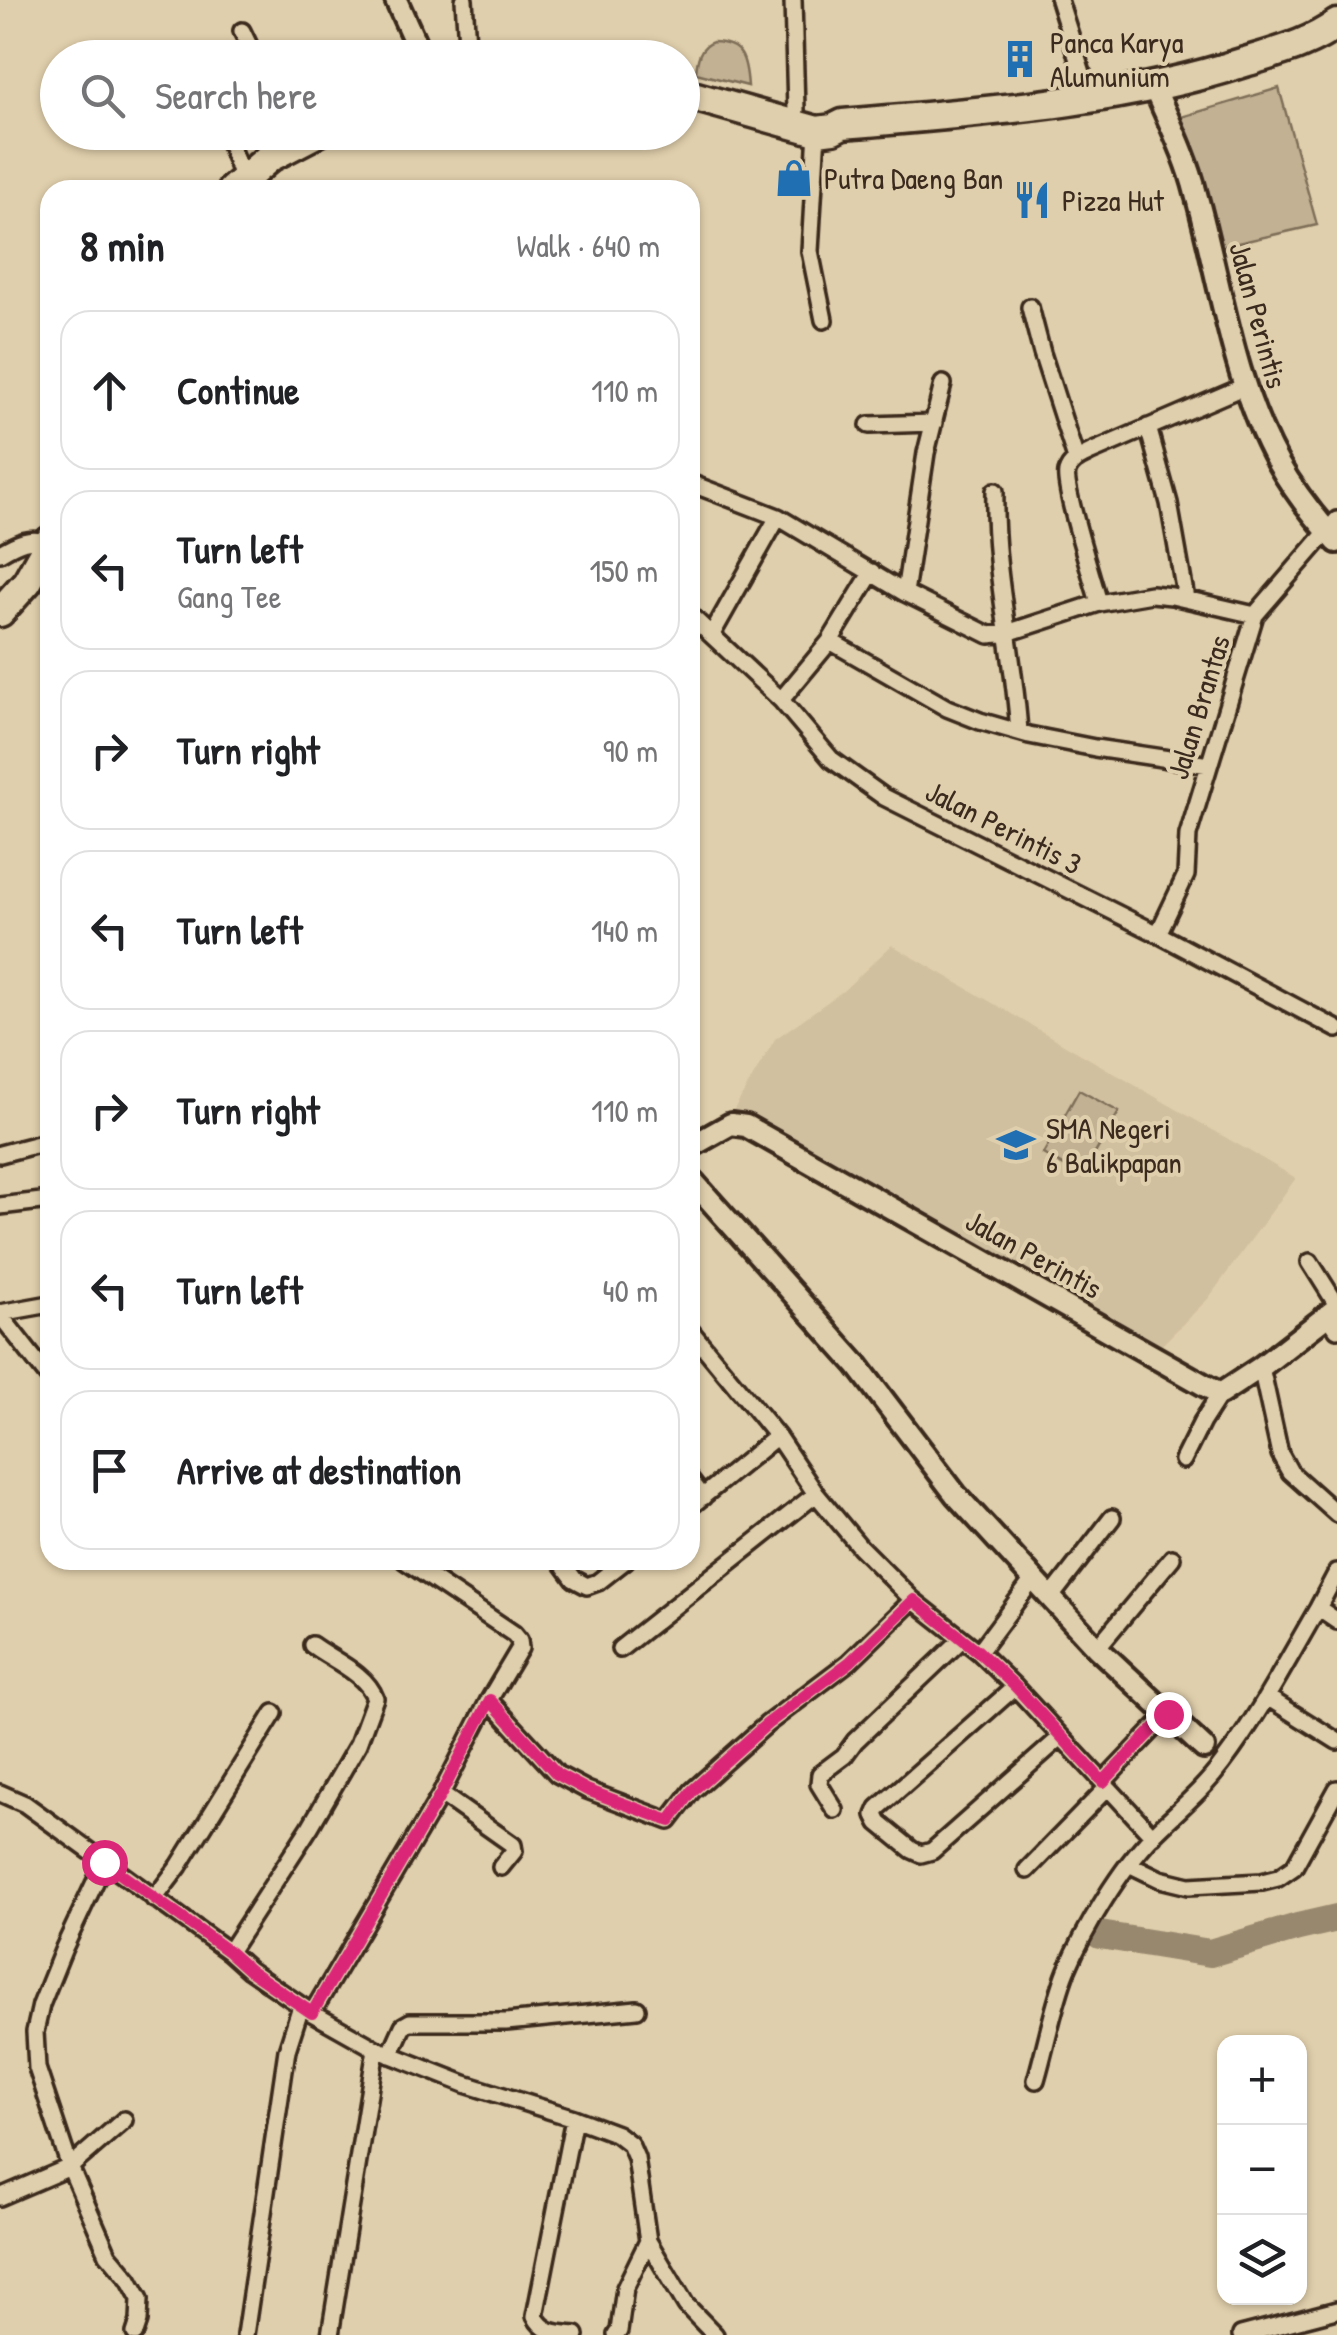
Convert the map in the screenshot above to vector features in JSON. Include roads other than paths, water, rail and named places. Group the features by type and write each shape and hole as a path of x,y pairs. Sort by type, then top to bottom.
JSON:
{"highway":[{"path":"700,96 830,127 989,110 1154,87 1302,44 1337,24"},
{"path":"700,85 796,110 825,113 830,127"},
{"path":"243,180 281,150"},
{"path":"0,612 27,582 40,559"}],"street":[{"path":"396,0 414,40"},
{"path":"464,0 467,40"},
{"path":"793,0 796,110"},
{"path":"1058,0 1090,98"},
{"path":"242,31 246,40"},
{"name":"Jalan Perintis","path":"1154,87 1196,190 1245,386 1293,487 1333,531"},
{"path":"824,320 810,251 830,127"},
{"path":"229,150 236,180"},
{"path":"1030,307 1076,459"},
{"path":"905,593 926,453 943,384"},
{"path":"1099,603 1068,487 1069,466 1076,459 1245,386"},
{"path":"870,425 934,423"},
{"path":"1148,428 1168,503 1186,599"},
{"path":"700,487 778,517 905,593 989,634 1007,633 1099,603 1151,594 1255,615"},
{"path":"996,491 995,513 1019,732"},
{"path":"712,634 778,517"},
{"name":"Jalan Brantas","path":"1158,934 1186,875 1188,835 1255,615 1333,531"},
{"path":"0,553 29,539 40,539"},
{"path":"781,700 830,641 872,572"},
{"name":"Jalan Perintis 3","path":"700,624 781,700 830,758 884,797 1337,1029"},
{"path":"830,641 947,708 1019,732 1209,765"},
{"name":"Jalan Perintis","path":"700,1141 731,1124 746,1126 1220,1394"},
{"path":"0,1154 40,1149"},
{"path":"700,1189 856,1365 956,1495 1098,1648 1204,1748"},
{"path":"0,1206 40,1201"},
{"path":"1183,1460 1220,1394 1335,1314 1310,1262"},
{"path":"40,1306 0,1314 40,1366"},
{"path":"700,1342 778,1436 816,1494 860,1547 914,1600 1016,1687 1152,1836"},
{"path":"1261,1367 1280,1454 1290,1472 1337,1514"},
{"path":"700,1500 778,1436"},
{"path":"620,1649 816,1494"},
{"path":"1051,1597 1112,1518"},
{"path":"1098,1648 1172,1558"},
{"path":"246,2335 287,2050 306,2009 441,1794 520,1648 514,1634 419,1570"},
{"path":"567,1570 574,1579 588,1586 613,1570"},
{"path":"1036,2080 1066,1972 1091,1924 1152,1836 1191,1801 1222,1765 1337,1572"},
{"path":"979,1652 1034,1578"},
{"path":"490,1700 557,1774 587,1790 670,1821 692,1791 767,1724 850,1662 914,1600"},
{"path":"1318,1608 1337,1621"},
{"path":"834,1810 819,1784 820,1774 844,1756 962,1639"},
{"path":"229,1952 358,1744 374,1698 364,1682 312,1644"},
{"path":"1016,1687 878,1808 875,1815 879,1823 912,1850 921,1854 932,1851 1061,1736"},
{"path":"1266,1697 1337,1741"},
{"path":"154,1899 180,1866 274,1712"},
{"path":"1027,1870 1168,1714"},
{"path":"1129,1864 1160,1879 1188,1886 1278,1878 1294,1867 1337,1789"},
{"path":"0,1793 25,1804 306,2009 383,2052 465,2084 617,2134 630,2144 636,2158 648,2241 686,2305 715,2335"},
{"path":"441,1794 513,1845 514,1851 501,1867"},
{"path":"104,1862 64,1948 34,2032 37,2068 70,2168 108,2254 138,2293 141,2312 135,2333"},
{"path":"330,2335 383,2052 403,2026 410,2022 506,2022 638,2009"},
{"path":"531,2335 574,2118"},
{"path":"0,2198 70,2168 124,2120"},
{"path":"616,2335 625,2288 648,2241"},
{"path":"1241,2335 1335,2314"},
{"path":"536,2316 540,2326 550,2332 576,2335"}],"waterway":[{"path":"1100,1935 1210,1953 1337,1918"}],"place":[{"name":"Panca Karya Alumunium","path":"1020,59"},
{"name":"Putra Daeng Ban","path":"794,178"},
{"name":"Pizza Hut","path":"1032,200"},
{"name":"SMA Negeri 6 Balikpapan","path":"1016,1145"}]}
